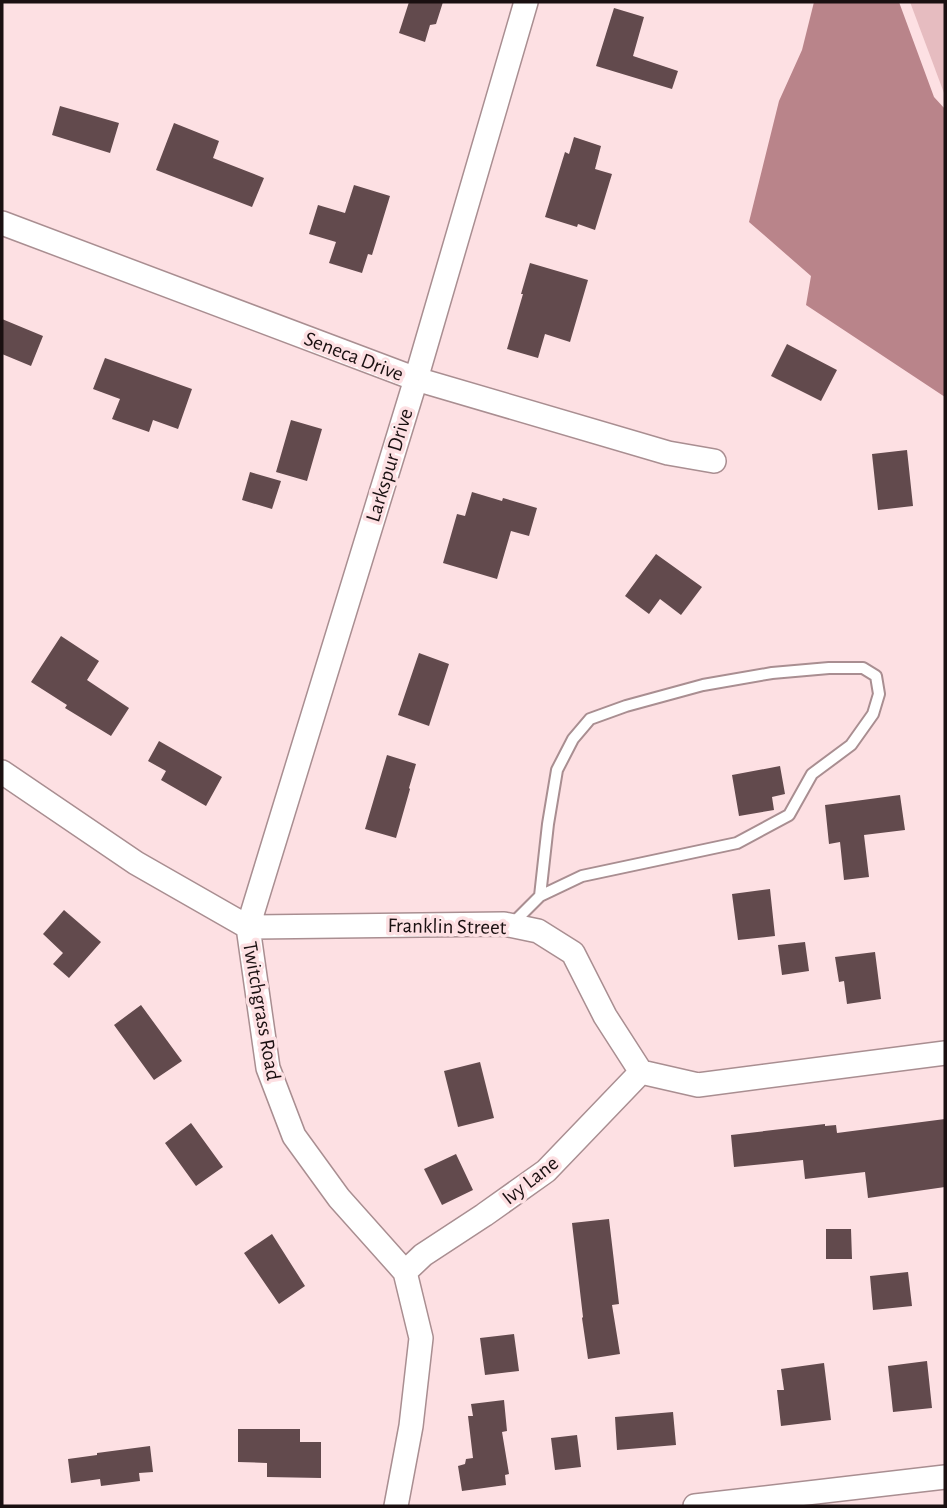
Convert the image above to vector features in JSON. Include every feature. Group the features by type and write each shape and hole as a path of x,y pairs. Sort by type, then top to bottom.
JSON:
{"street":[{"name":"Larkspur Drive","path":"248,927 416,379 526,2"},
{"name":"Seneca Drive","path":"2,223 416,379 668,453 714,461"},
{"name":"Twitchgrass Road","path":"2,772 136,863 248,927 268,1068 294,1136 339,1198 405,1272 421,1338 411,1426 396,1506"},
{"name":"Franklin Street","path":"248,927 504,924 538,931 573,953 605,1016 641,1072"},
{"path":"641,1072 698,1085 945,1053"},
{"name":"Ivy Lane","path":"405,1272 423,1255 547,1171 641,1072"},
{"path":"695,1506 945,1477"}],"lane":[{"path":"511,926 540,896 582,876 737,843 789,814 812,774 851,745 873,714 879,694 876,676 863,668 772,673 702,685 590,719 573,739 557,770 540,896"}],"shaded area":[{"path":"814,2 899,2 934,97 945,109 945,397 806,305 811,276 749,222 779,101 802,50"},
{"path":"910,2 945,2 945,94 944,93"}],"building":[{"path":"409,2 443,2 436,24 430,25 425,42 399,33"},
{"path":"614,8 644,17 633,56 678,71 672,89 596,66"},
{"path":"60,106 119,123 110,153 52,135"},
{"path":"174,123 219,141 213,158 264,178 252,207 156,170"},
{"path":"574,137 601,146 595,169 612,174 595,230 545,217 565,152 569,154"},
{"path":"354,185 390,196 372,255 368,254 362,273 329,263 336,242 309,234 318,205 345,213"},
{"path":"530,263 588,280 570,342 545,334 538,358 507,349"},
{"path":"2,319 43,336 31,366 2,354"},
{"path":"787,344 837,370 821,401 771,376"},
{"path":"105,358 192,389 178,429 153,420 149,432 112,419 120,399 93,389"},
{"path":"291,420 322,429 307,481 276,472"},
{"path":"907,450 913,506 878,510 872,454"},
{"path":"250,472 281,481 272,509 242,500"},
{"path":"472,492 537,508 529,536 511,531 497,579 443,563 457,514 465,516"},
{"path":"656,554 702,587 681,615 660,599 649,614 625,596"},
{"path":"61,636 99,661 87,680 129,708 111,736 65,708 67,705 31,682"},
{"path":"419,653 449,664 429,726 398,715"},
{"path":"159,741 222,777 206,806 161,780 166,771 148,761"},
{"path":"387,755 416,764 396,838 365,829"},
{"path":"780,766 785,794 772,797 774,810 739,816 732,775"},
{"path":"900,795 905,830 864,835 869,877 844,880 840,842 829,844 825,805"},
{"path":"770,889 775,936 738,940 732,894"},
{"path":"64,910 101,942 69,978 53,964 63,953 43,934"},
{"path":"805,942 809,971 782,975 778,945"},
{"path":"875,952 881,999 847,1004 844,981 839,982 835,957"},
{"path":"141,1005 182,1061 154,1080 114,1025"},
{"path":"480,1062 494,1118 458,1127 444,1071"},
{"path":"945,1119 945,1187 868,1198 865,1172 805,1179 803,1160 734,1167 731,1135 825,1124 836,1125 837,1133"},
{"path":"191,1123 223,1167 196,1186 165,1143"},
{"path":"456,1154 473,1190 442,1205 424,1169"},
{"path":"609,1219 619,1304 612,1305 620,1354 588,1359 572,1223"},
{"path":"826,1229 851,1229 852,1259 826,1259"},
{"path":"272,1234 305,1286 279,1304 244,1253"},
{"path":"908,1272 912,1306 873,1310 870,1276"},
{"path":"514,1334 519,1371 485,1375 480,1338"},
{"path":"927,1361 932,1408 893,1412 888,1366"},
{"path":"824,1363 831,1420 781,1426 777,1390 784,1390 781,1369"},
{"path":"504,1400 507,1431 502,1432 509,1474 505,1475 506,1485 462,1491 458,1466 465,1464 466,1459 473,1458 468,1416 473,1416 471,1404"},
{"path":"673,1412 676,1445 617,1450 615,1417"},
{"path":"238,1429 300,1429 300,1442 321,1442 321,1478 267,1477 267,1463 238,1462"},
{"path":"577,1435 581,1467 555,1470 551,1438"},
{"path":"150,1446 153,1472 139,1473 140,1481 101,1486 100,1479 71,1483 68,1459"}]}
